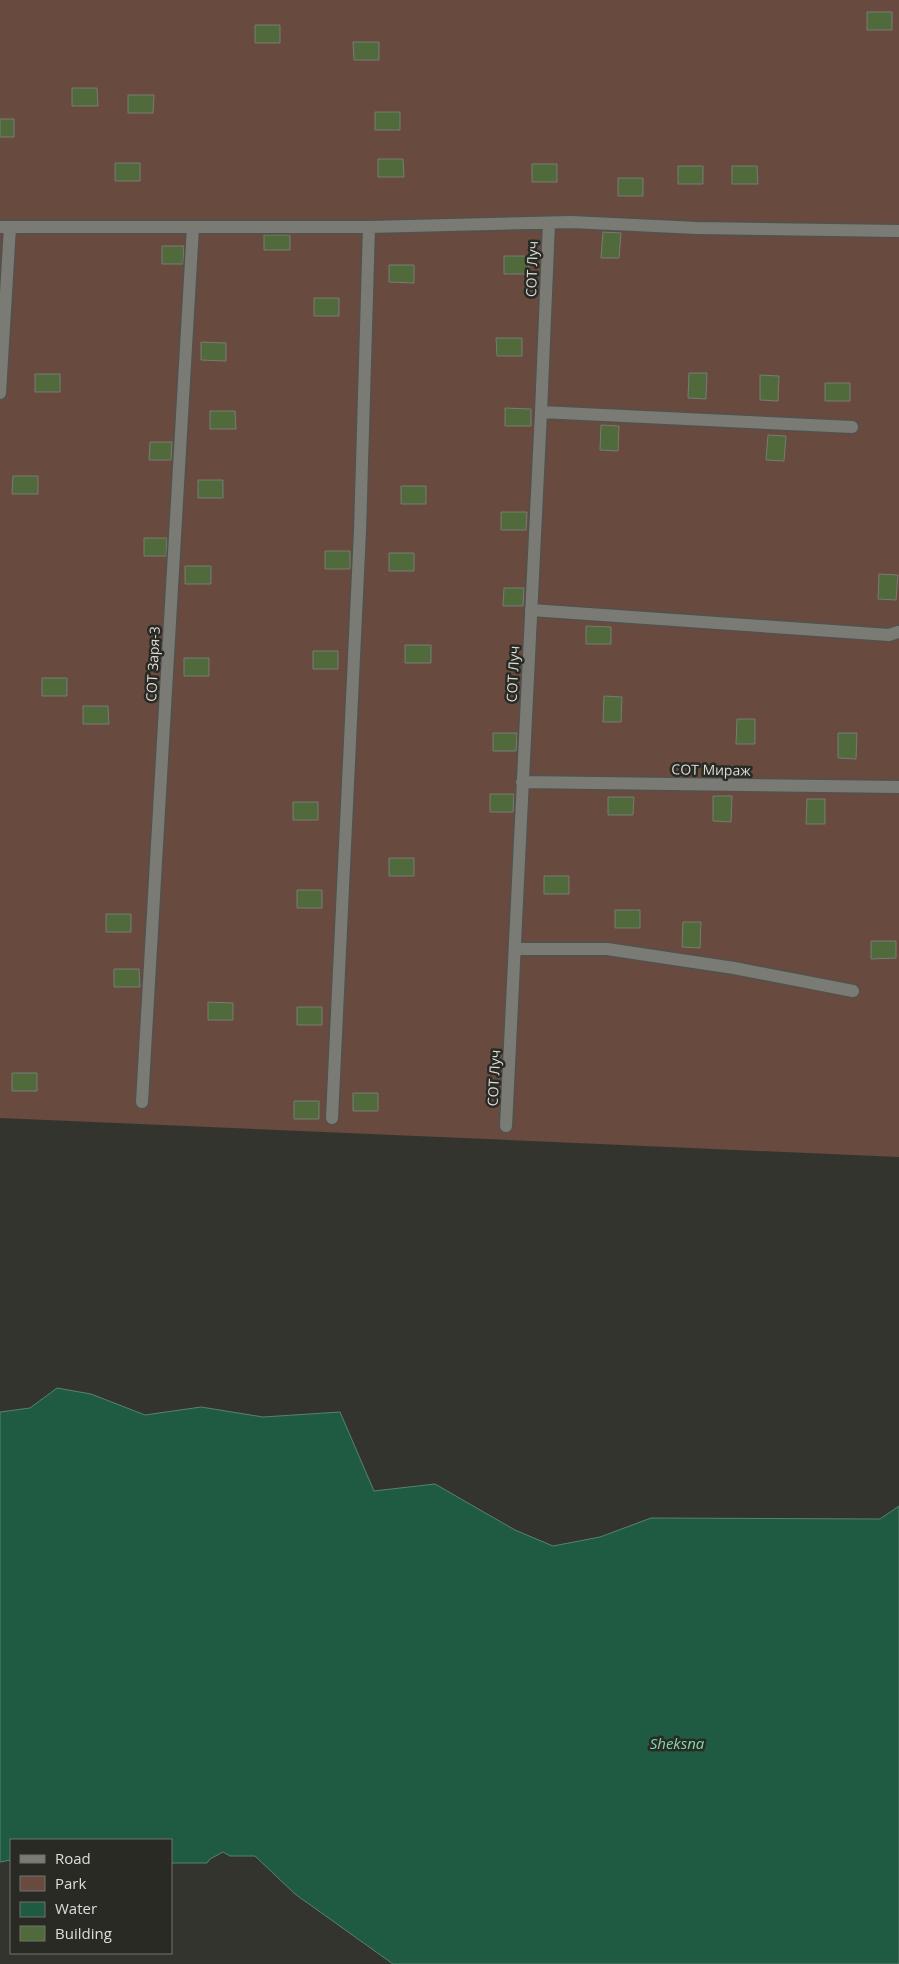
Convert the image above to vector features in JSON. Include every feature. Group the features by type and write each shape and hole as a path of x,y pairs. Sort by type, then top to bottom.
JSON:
{"street":[{"path":"0,393 5,227 369,227 571,222 697,228 899,231"},
{"name":"СОТ Луч","path":"506,1126 542,412 548,223"},
{"name":"СОТ Заря-3","path":"142,1102 193,227"},
{"path":"332,1118 360,531 369,227"},
{"path":"542,412 852,427"},
{"path":"531,610 888,635 898,632"},
{"name":"СОТ Мираж","path":"522,782 899,787"},
{"path":"516,949 607,949 734,968 853,992"}],"green space":[{"path":"0,0 899,0 899,1157 0,1118"}],"water":[{"name":"Sheksna","path":"57,1388 91,1394 145,1415 201,1407 263,1417 340,1412 374,1491 435,1484 515,1530 553,1546 600,1537 651,1518 880,1519 899,1506 899,1964 393,1964 295,1894 255,1856 230,1856 223,1852 210,1859 207,1863 172,1863 172,1839 10,1839 10,1860 0,1862 0,1412 30,1408"}],"building":[{"path":"867,12 892,12 892,30 867,30"},
{"path":"255,25 280,25 280,43 255,43"},
{"path":"353,42 379,42 379,60 354,60"},
{"path":"72,88 97,88 98,106 72,106"},
{"path":"128,95 154,95 153,113 128,113"},
{"path":"375,112 400,112 400,130 375,130"},
{"path":"0,119 14,119 14,137 0,137"},
{"path":"378,159 403,159 404,177 378,177"},
{"path":"115,163 140,163 140,181 115,181"},
{"path":"532,164 557,164 557,182 532,182"},
{"path":"678,166 703,166 703,184 678,184"},
{"path":"732,166 757,166 758,184 732,184"},
{"path":"618,178 643,178 643,196 618,196"},
{"path":"603,232 621,233 619,258 601,258"},
{"path":"264,235 290,235 290,250 264,250"},
{"path":"162,246 184,246 183,264 162,264"},
{"path":"504,256 529,256 529,274 504,274"},
{"path":"389,265 414,265 414,283 389,282"},
{"path":"314,298 339,298 339,316 314,316"},
{"path":"496,338 522,338 522,356 497,356"},
{"path":"201,342 226,343 226,361 201,360"},
{"path":"689,373 707,373 706,399 688,398"},
{"path":"35,374 60,374 60,392 35,392"},
{"path":"760,375 779,376 778,401 760,400"},
{"path":"825,383 850,383 850,401 825,401"},
{"path":"505,408 531,409 531,426 505,426"},
{"path":"210,411 235,411 236,429 210,429"},
{"path":"601,425 619,426 618,451 600,450"},
{"path":"768,435 786,436 784,461 766,460"},
{"path":"150,442 172,442 171,460 149,460"},
{"path":"13,476 38,476 38,494 12,494"},
{"path":"198,480 223,480 223,498 198,498"},
{"path":"401,486 426,486 426,504 401,504"},
{"path":"501,512 527,512 526,530 501,530"},
{"path":"144,538 167,538 166,556 144,556"},
{"path":"325,551 350,551 350,569 325,569"},
{"path":"389,553 414,553 414,571 389,571"},
{"path":"185,566 211,566 211,584 185,584"},
{"path":"879,574 898,575 896,600 878,599"},
{"path":"504,588 524,588 523,606 503,606"},
{"path":"586,626 611,627 611,644 586,644"},
{"path":"405,645 431,645 431,663 405,663"},
{"path":"313,651 338,651 338,669 313,669"},
{"path":"184,658 209,658 209,676 184,676"},
{"path":"42,678 67,678 67,696 42,696"},
{"path":"604,696 622,697 621,722 603,722"},
{"path":"83,706 108,706 109,724 83,724"},
{"path":"737,719 755,719 755,744 736,744"},
{"path":"493,733 517,733 516,751 493,751"},
{"path":"838,733 857,733 856,759 838,758"},
{"path":"490,794 514,794 513,812 490,812"},
{"path":"713,796 732,796 731,822 713,821"},
{"path":"608,797 634,797 633,815 608,815"},
{"path":"807,799 825,799 825,824 806,824"},
{"path":"293,802 318,802 318,820 293,820"},
{"path":"389,858 414,858 414,876 389,876"},
{"path":"544,876 569,876 569,894 544,894"},
{"path":"297,890 322,890 322,908 297,908"},
{"path":"615,910 640,910 640,928 615,928"},
{"path":"106,914 131,914 131,932 106,932"},
{"path":"683,922 701,922 700,948 682,947"},
{"path":"871,941 896,941 896,958 871,959"},
{"path":"114,969 139,969 140,987 114,987"},
{"path":"208,1002 233,1003 233,1020 208,1020"},
{"path":"297,1007 322,1007 322,1025 297,1025"},
{"path":"12,1073 37,1073 37,1091 12,1091"},
{"path":"353,1093 378,1093 378,1111 353,1111"},
{"path":"294,1101 319,1101 319,1119 294,1119"}]}
